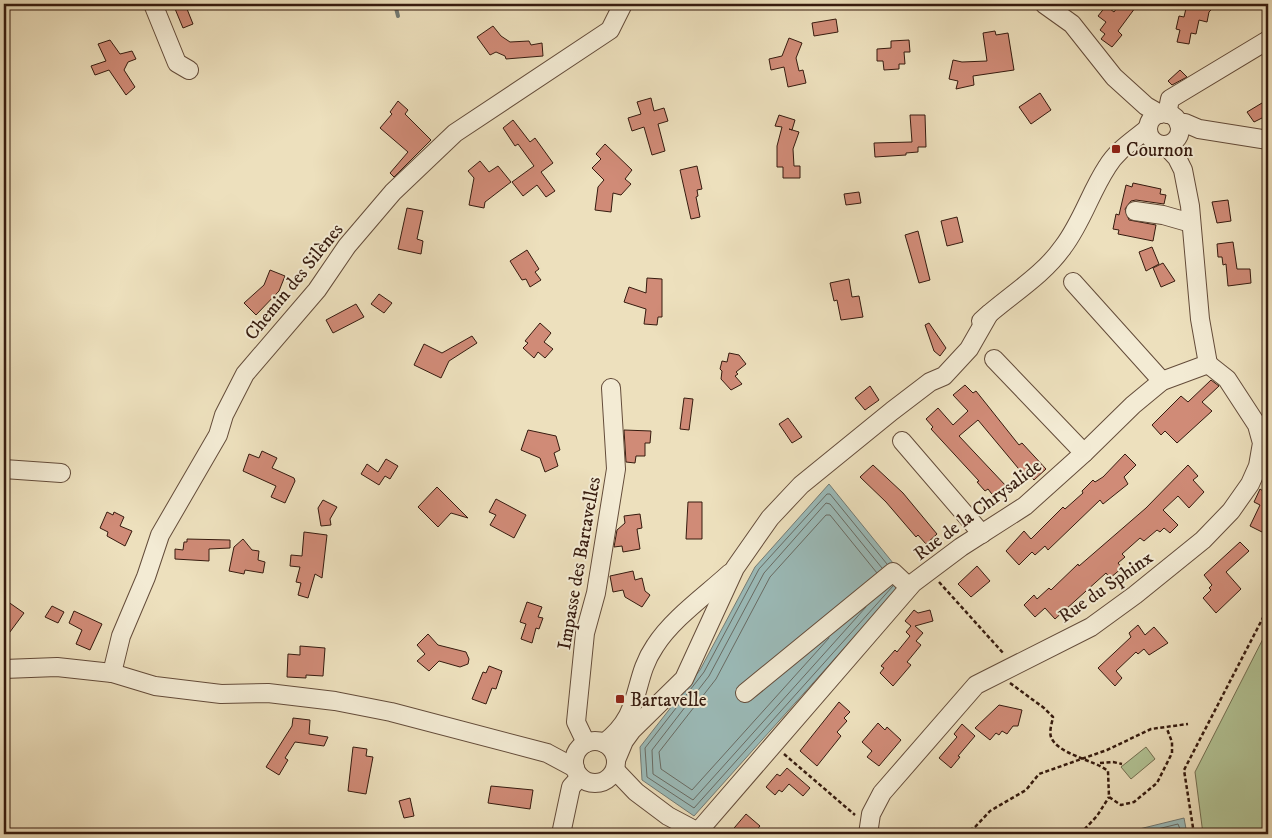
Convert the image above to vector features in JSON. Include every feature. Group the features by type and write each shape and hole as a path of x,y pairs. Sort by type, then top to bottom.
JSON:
{"street":[{"path":"153,4 177,63 189,70"},
{"name":"Chemin des Silènes","path":"112,673 121,636 146,577 160,535 218,436 224,415 245,374 317,290 347,246 393,192 455,133 610,30 623,4"},
{"path":"1044,4 1072,24 1114,77 1162,126 1183,170 1191,223 1200,319 1208,364"},
{"path":"1162,126 1170,99 1268,40"},
{"path":"561,834 565,813 580,794 632,730 684,679 736,568 770,518 801,485 930,382 935,372 966,335 1037,275 1062,249 1075,231 1107,165 1124,146 1162,126 1185,122 1199,129 1268,140"},
{"path":"1135,211 1163,215 1191,223"},
{"path":"1073,282 1162,380"},
{"path":"994,359 1084,453"},
{"name":"Rue de la Chrysalide","path":"699,833 909,587 982,534 1025,506 1162,380 1208,364"},
{"name":"Rue du Sphinx","path":"868,830 871,814 882,794 976,685 1091,627 1135,595 1203,540 1231,511 1250,484 1258,466 1262,442 1257,425 1227,379 1208,364"},
{"name":"Impasse des Bartavelles","path":"582,746 576,722 586,634 596,593 616,469 611,388"},
{"path":"902,441 982,534"},
{"path":"4,469 61,473"},
{"path":"604,743 616,734 627,720 647,661 662,636 736,568"},
{"path":"745,693 893,572 909,587"},
{"path":"4,669 57,667 112,673 155,686 221,694 268,693 335,701 391,712 547,753 597,773 636,792 668,816 699,833"},
{"path":"547,753 598,741 604,743 614,753 597,773"},
{"path":"582,746 575,756 597,773"}],"path":[{"path":"930,571 1015,666"},
{"path":"1194,834 1184,770 1268,608"},
{"path":"1011,686 1023,692 1053,717 1050,735 1056,746 1080,758 1098,763 1113,762 1122,764"},
{"path":"964,834 975,827 990,810 1026,790 1039,774 1107,750 1151,730 1167,729 1188,724"},
{"path":"1109,797 1120,805 1134,802 1157,782 1172,753 1172,742 1167,729"},
{"path":"774,745 868,830"},
{"path":"1080,834 1097,816 1109,797 1108,771 1098,763"}],"green space":[{"path":"1268,629 1268,834 1203,834 1195,772"},
{"path":"1146,747 1155,759 1131,779 1121,767"}],"water":[{"path":"829,484 906,579 694,816 642,780 640,747 700,670 755,567"},
{"path":"1184,818 1187,834 1126,834 1127,832"}],"building":[{"path":"173,4 185,4 193,24 183,28"},
{"path":"1120,4 1138,4 1118,31 1122,35 1112,47 1101,39 1105,34 1100,30 1106,22 1098,16 1106,6 1114,12"},
{"path":"1187,4 1217,4 1209,12 1207,22 1199,20 1196,34 1191,33 1189,44 1177,42 1180,30 1176,29 1179,16 1184,17"},
{"path":"836,19 838,32 814,36 812,23"},
{"path":"493,26 501,36 510,42 529,41 531,45 542,43 543,56 506,59 505,56 496,52 490,55 477,37"},
{"path":"995,31 996,35 1008,33 1014,70 973,76 974,85 956,89 958,81 949,79 953,60 962,62 987,61 983,33"},
{"path":"789,38 802,43 796,58 799,71 803,70 806,83 788,87 784,67 771,70 769,59 782,56"},
{"path":"110,40 120,54 132,51 136,59 128,62 124,70 135,87 126,95 109,70 95,75 91,66 106,61 98,44"},
{"path":"909,40 910,52 904,52 905,64 899,64 899,69 884,70 883,61 877,61 877,49 891,48 891,41"},
{"path":"1180,70 1187,77 1172,85 1168,81"},
{"path":"1040,93 1051,110 1031,124 1019,107"},
{"path":"651,98 654,111 664,108 668,121 658,124 665,151 652,155 644,127 632,131 628,118 641,114 637,102"},
{"path":"398,101 408,110 405,114 431,140 394,177 390,173 408,152 380,128 392,114 390,112"},
{"path":"1262,103 1268,115 1254,122 1247,112"},
{"path":"779,115 795,120 792,130 799,132 793,149 794,166 800,166 800,178 783,178 783,167 777,167 777,146 782,127 775,126"},
{"path":"910,115 925,115 926,147 918,147 918,152 906,153 906,155 875,157 874,143 912,142"},
{"path":"513,120 530,142 535,138 553,163 541,172 555,191 546,197 537,185 523,196 512,182 534,166 518,144 515,146 503,128"},
{"path":"605,144 632,170 625,179 631,184 621,195 613,193 611,212 595,210 598,187 604,180 592,168 601,159 596,154"},
{"path":"480,161 489,172 498,166 511,182 485,202 484,208 469,205 474,178 468,171"},
{"path":"697,166 702,189 697,190 698,196 696,197 700,217 691,219 680,170"},
{"path":"1133,183 1161,189 1160,194 1166,195 1164,204 1136,200 1131,201 1125,209 1129,220 1156,225 1153,241 1118,234 1119,230 1113,229 1116,214 1119,215 1126,185 1132,187"},
{"path":"859,192 861,203 846,205 844,194"},
{"path":"1228,200 1231,221 1217,223 1212,202"},
{"path":"407,208 423,211 417,239 423,241 421,254 398,249"},
{"path":"957,217 963,242 947,246 941,221"},
{"path":"918,231 930,280 919,283 905,235"},
{"path":"1233,242 1237,269 1250,269 1251,283 1228,286 1226,264 1223,265 1222,257 1218,257 1217,244"},
{"path":"1152,247 1159,264 1146,271 1139,252"},
{"path":"527,250 539,269 535,272 541,280 530,287 526,279 522,280 510,261"},
{"path":"1163,263 1175,281 1161,287 1153,268"},
{"path":"270,270 285,276 279,291 256,315 244,303 264,285"},
{"path":"647,278 662,279 662,317 658,317 657,325 644,324 646,309 624,302 629,287 646,293"},
{"path":"849,279 852,297 859,296 863,317 841,320 837,300 834,301 830,283"},
{"path":"379,294 392,303 384,313 371,304"},
{"path":"356,304 364,317 333,333 326,320"},
{"path":"540,323 551,333 544,342 553,349 545,358 538,352 534,358 523,348 528,343 525,341"},
{"path":"929,323 946,348 940,356 934,351 925,325"},
{"path":"472,336 477,343 449,361 441,378 414,365 424,344 442,353"},
{"path":"729,353 739,355 746,364 736,372 738,374 735,376 742,384 731,390 721,379 722,371 720,369 722,361 727,362"},
{"path":"1211,380 1219,386 1202,402 1212,411 1177,443 1165,431 1161,435 1152,425 1181,396 1188,402"},
{"path":"965,385 973,393 976,391 1019,445 1022,443 1046,469 1034,480 1026,471 1023,474 978,420 959,436 1007,487 995,498 988,489 985,491 977,482 979,481 931,429 933,427 926,419 938,408 953,425 968,411 953,395"},
{"path":"870,386 879,400 865,410 855,398"},
{"path":"684,398 693,399 689,430 680,429"},
{"path":"788,418 802,437 792,443 779,424"},
{"path":"528,430 556,436 560,450 554,453 558,466 545,472 540,458 521,450"},
{"path":"624,430 651,431 650,443 645,443 645,456 636,456 635,463 626,462"},
{"path":"262,451 277,458 272,468 294,478 295,481 285,503 271,497 276,486 243,471 249,454 259,458"},
{"path":"1125,454 1136,465 1124,477 1128,484 1103,504 1100,500 1048,550 1045,546 1035,555 1032,552 1019,565 1006,551 1024,531 1031,539 1063,507 1065,509 1083,493 1082,491 1093,480 1095,482 1103,477"},
{"path":"386,459 398,466 390,479 385,476 379,485 361,474 367,464 378,472"},
{"path":"873,465 903,493 937,534 926,544 918,535 916,537 886,502 860,477"},
{"path":"1188,465 1198,476 1193,480 1204,492 1189,508 1178,496 1163,510 1178,525 1170,533 1164,528 1160,532 1157,530 1144,541 1140,538 1122,554 1125,557 1118,563 1122,568 1110,578 1106,573 1055,619 1045,608 1035,617 1024,605 1034,595 1037,599 1049,588 1051,590 1078,564 1079,566 1146,508"},
{"path":"437,487 468,518 451,513 438,527 418,507"},
{"path":"1268,488 1268,535 1250,526 1260,505 1254,502 1260,489 1266,493"},
{"path":"496,499 526,515 514,538 490,525 496,515 489,512"},
{"path":"323,500 337,507 330,519 331,525 321,526 318,508"},
{"path":"688,502 702,502 702,539 686,539"},
{"path":"107,512 113,515 114,512 124,517 120,526 132,531 125,546 107,536 108,532 100,528"},
{"path":"640,514 642,528 637,529 640,549 623,552 622,546 614,547 617,530 625,523 624,516"},
{"path":"304,532 327,535 322,578 315,574 308,598 298,595 301,583 296,582 300,567 290,566 291,555 302,556"},
{"path":"187,539 230,540 230,548 209,549 209,561 175,559 175,549 183,550 184,542 187,542"},
{"path":"243,539 252,550 259,551 258,560 265,562 263,573 245,570 244,574 229,571 234,547"},
{"path":"1240,542 1249,551 1226,572 1241,589 1216,613 1203,598 1211,590 1209,588 1212,585 1204,575"},
{"path":"977,566 990,581 971,597 958,584"},
{"path":"633,571 635,580 642,578 645,591 650,595 642,607 625,597 623,590 613,592 610,576"},
{"path":"4,599 24,613 4,640"},
{"path":"527,602 542,607 538,617 543,618 539,629 536,628 532,643 521,639 526,624 520,622"},
{"path":"52,606 64,612 58,623 45,617"},
{"path":"914,610 918,613 930,610 933,621 915,626 923,633 916,641 921,645 907,662 911,665 893,686 880,673 884,668 881,666 895,650 897,652 910,636 906,632 911,626 905,621"},
{"path":"74,611 102,624 90,650 76,644 82,630 69,623"},
{"path":"1138,625 1145,635 1154,627 1168,643 1149,655 1144,649 1138,654 1136,652 1116,671 1122,678 1115,686 1098,668 1131,637 1129,633"},
{"path":"428,634 438,645 466,652 469,659 468,664 460,667 439,661 429,671 417,661 425,654 417,645"},
{"path":"300,646 325,648 323,676 306,675 306,678 287,677 288,654 300,655"},
{"path":"489,666 502,671 496,689 492,688 486,704 472,699 483,672 486,673"},
{"path":"839,702 850,712 844,718 847,721 837,732 841,736 817,766 800,751"},
{"path":"999,705 1022,710 1018,726 1013,726 1007,734 1002,731 999,735 996,733 990,740 975,728"},
{"path":"293,718 310,720 309,734 328,737 324,746 295,742 285,758 288,760 279,775 266,767 292,726"},
{"path":"878,723 885,730 887,727 901,740 879,766 867,757 872,751 862,742"},
{"path":"962,724 975,736 958,756 960,757 951,768 939,758 957,737 954,734"},
{"path":"353,747 367,749 366,756 373,757 366,794 348,791"},
{"path":"787,768 810,788 803,796 789,784 782,792 779,790 775,795 766,787 777,774 780,776"},
{"path":"491,786 533,790 530,809 488,803"},
{"path":"410,798 414,816 404,818 399,801"},
{"path":"746,814 760,826 753,834 729,834"}],"waterway":[{"path":"395,4 398,16"}],"place":[{"name":"Cournon","path":"1116,149"},
{"name":"Bartavelle","path":"620,699"}]}
